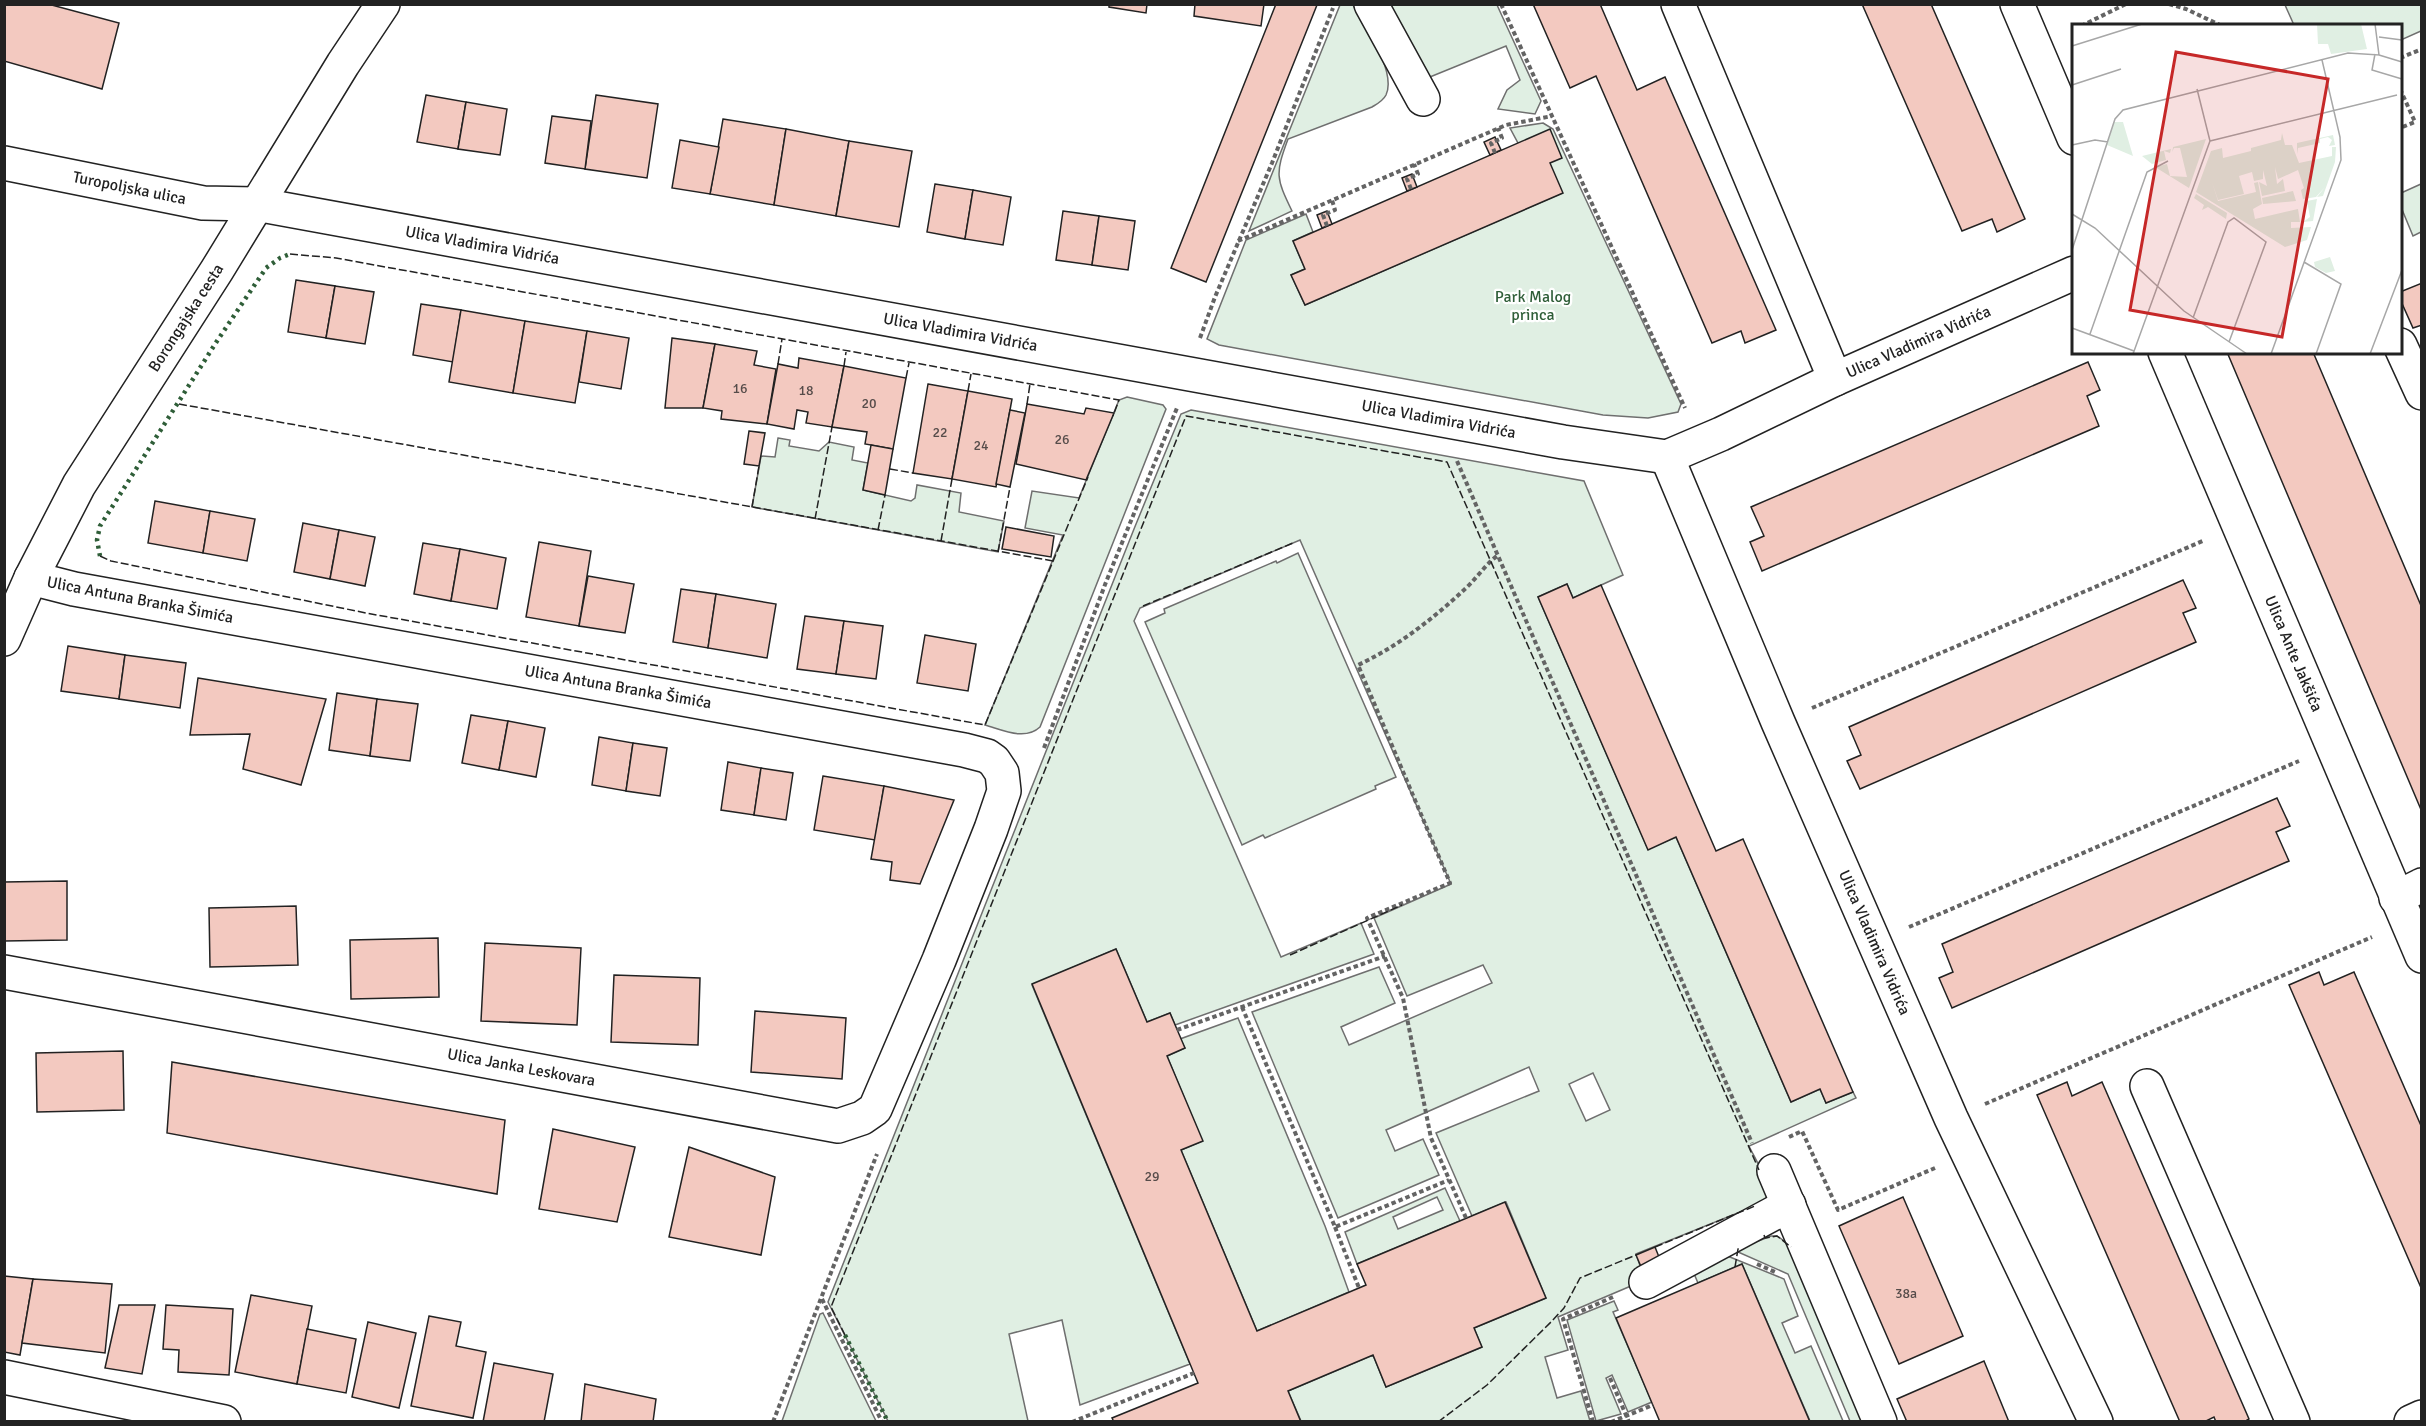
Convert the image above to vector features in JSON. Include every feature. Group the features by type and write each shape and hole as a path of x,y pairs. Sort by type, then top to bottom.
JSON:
{"street":[{"name":"Borongajska cesta","path":"4,639 31,578 79,485 383,4"},
{"path":"1371,4 1423,99"},
{"path":"1678,4 1835,379"},
{"path":"2017,4 2072,136"},
{"name":"Turopoljska ulica","path":"4,163 203,203 255,204"},
{"name":"Ulica Vladimira Vidrića","path":"255,204 1540,438 1667,457 2072,273"},
{"name":"Ulica Ante Jakšića","path":"2166,354 2333,746 2408,902 2421,956"},
{"path":"2410,354 2421,393"},
{"name":"Ulica Vladimira Vidrića","path":"1667,457 1778,722 1951,1118 2096,1422"},
{"name":"Ulica Antuna Branka Šimića","path":"31,578 74,590 987,756 994,761 1002,773 1004,791 939,960"},
{"name":"Ulica Janka Leskovara","path":"4,972 838,1126 862,1118 874,1109 939,960"},
{"path":"2146,1086 2293,1422"},
{"path":"1766,1161 1789,1205 1880,1422"},
{"path":"1646,1282 1789,1205"},
{"path":"4,1377 224,1422"},
{"path":"2411,1422 2421,1417"}],"path":[{"path":"1199,342 1334,4"},
{"path":"1501,4 1688,415"},
{"path":"2086,24 2126,4"},
{"path":"2169,4 2186,9 2218,24"},
{"path":"2402,57 2421,49"},
{"path":"2402,93 2415,122 2402,127"},
{"path":"1238,241 1498,128 1552,116"},
{"path":"1495,153 1491,143 1503,138 1498,128"},
{"path":"1411,189 1407,178 1418,174 1414,164"},
{"path":"1327,226 1323,215 1335,210 1332,200"},
{"path":"1044,748 1106,582 1180,401"},
{"path":"1457,460 1751,1141 1766,1161 1802,1131 1838,1210 1968,1153"},
{"path":"1778,722 2239,525"},
{"path":"1466,1218 1431,1138 1403,998 1367,918 1450,883 1358,665 1383,653 1439,611 1466,588 1497,555"},
{"path":"1873,942 2333,746"},
{"path":"1951,1118 2408,902"},
{"path":"1177,1030 1385,956"},
{"path":"1242,1007 1359,1288"},
{"path":"773,1422 877,1154"},
{"path":"1335,1227 1449,1180"},
{"path":"1593,1422 1563,1318 1646,1282"},
{"path":"822,1299 882,1422"},
{"path":"1072,1422 1194,1373"},
{"path":"1610,1378 1629,1422"},
{"path":"1611,1422 1653,1405"}],"green space":[{"path":"1340,5 1353,5 1378,49 1387,74 1386,95 1382,101 1372,107 1288,139 1279,168 1279,176 1292,211 1249,231"},
{"path":"1389,5 1497,5 1541,101 1535,114 1498,109 1507,90 1520,80 1506,46 1425,79"},
{"path":"2285,5 2421,5 2421,31 2402,40 2402,24 2294,24"},
{"name":"Park Malog princa","path":"1543,123 1553,129 1681,404 1678,412 1648,418 1603,415 1219,345 1207,339 1246,240 1306,214 1313,232 1293,241 1305,269 1291,275 1305,305 1562,193 1518,143 1510,128"},
{"path":"2421,184 2421,232 2413,236 2402,209 2402,193"},
{"path":"1127,397 1163,405 1166,409 1040,727 1021,734 985,725 1063,535 1025,528 1032,491 1079,498 1119,400"},
{"path":"1191,410 1584,481 1623,575 1573,598 1567,584 1538,597 1648,849 1676,837 1791,1102 1820,1089 1826,1103 1853,1092 1856,1098 1749,1146 1765,1181 1767,1196 1765,1202 1636,1254 1645,1280 1558,1317 1568,1350 1545,1357 1557,1398 1581,1391 1590,1421 1301,1421 1288,1391 1373,1355 1386,1387 1482,1347 1474,1328 1546,1298 1506,1202 1472,1216 1436,1133 1539,1091 1529,1067 1386,1130 1395,1151 1423,1139 1439,1175 1338,1218 1252,1012 1379,967 1395,1003 1341,1027 1349,1045 1492,983 1483,965 1407,996 1374,918 1451,884 1300,540 1140,608 1134,621 1281,957 1361,923 1374,954 1175,1025 1170,1013 1147,1022 1116,949 1032,985 1190,1364 1080,1405 1062,1320 1009,1334 1028,1421 888,1421 828,1302 1181,414","holes":["1593,1073 1610,1110 1586,1121 1569,1084"]},
{"path":"778,438 790,440 789,446 819,451 829,442 854,447 852,460 868,463 863,490 911,501 915,498 917,485 961,493 959,512 1004,521 998,552 752,507 761,456 775,457"},
{"path":"1298,553 1396,777 1375,786 1376,789 1265,838 1263,835 1242,845 1145,622 1165,613 1164,609"},
{"path":"1238,1018 1325,1226 1349,1292 1257,1331 1181,1150 1202,1141 1167,1056 1185,1048 1180,1039"},
{"path":"1445,1188 1460,1221 1357,1264 1345,1232","holes":["1437,1197 1443,1210 1398,1229 1393,1217"]},
{"path":"1771,1236 1777,1236 1790,1245 1865,1421 1850,1421 1788,1274 1738,1252 1738,1249"},
{"path":"1725,1255 1784,1279 1798,1316 1782,1323 1795,1353 1811,1346 1843,1421 1810,1421 1742,1264 1698,1283 1692,1269"},
{"path":"1614,1301 1618,1310 1613,1312 1652,1402 1628,1412 1612,1375 1606,1378 1621,1414 1596,1421 1567,1320"},
{"path":"823,1313 876,1421 782,1421 820,1314"}],"building":[{"path":"4,4 48,4 119,23 102,89 4,61"},
{"path":"1109,4 1147,4 1146,13 1109,7"},
{"path":"1195,4 1264,4 1261,26 1194,16"},
{"path":"1276,4 1317,5 1206,282 1171,268"},
{"path":"1533,4 1600,4 1637,90 1665,77 1776,330 1745,343 1741,331 1712,343 1596,76 1570,88"},
{"path":"1862,4 1931,4 2025,219 1997,232 1992,219 1962,231"},
{"path":"426,95 466,102 458,149 417,142"},
{"path":"596,95 658,104 647,178 585,169"},
{"path":"466,102 507,109 500,155 458,149"},
{"path":"552,116 591,121 585,169 545,163"},
{"path":"723,119 786,129 774,205 710,194"},
{"path":"786,129 849,141 836,216 774,205"},
{"path":"1550,129 1562,158 1550,163 1563,193 1305,305 1291,275 1305,269 1293,241"},
{"path":"1495,137 1501,150 1490,155 1484,142"},
{"path":"680,140 719,147 710,194 672,188"},
{"path":"849,141 912,151 899,227 836,216"},
{"path":"1412,174 1417,187 1407,191 1402,178"},
{"path":"935,184 973,190 965,239 927,232"},
{"path":"973,190 1011,197 1003,245 965,239"},
{"path":"1063,211 1099,216 1092,265 1056,260"},
{"path":"1327,211 1332,224 1322,228 1317,215"},
{"path":"1099,216 1135,221 1128,270 1092,265"},
{"path":"296,280 335,286 326,338 288,332"},
{"path":"2422,283 2422,325 2413,328 2402,303 2402,291"},
{"path":"335,286 374,292 365,344 326,338"},
{"path":"421,304 461,310 453,362 413,355"},
{"path":"461,310 525,321 513,393 449,382"},
{"path":"525,321 587,331 575,403 513,393"},
{"path":"587,331 629,338 621,389 579,382"},
{"path":"672,338 715,344 703,408 665,408"},
{"path":"715,344 757,351 754,365 776,369 767,424 721,419 722,411 703,408"},
{"path":"2228,354 2314,354 2422,608 2422,812"},
{"path":"799,358 844,366 832,427 806,423 808,412 797,410 794,429 767,424 778,364 798,368"},
{"path":"2088,362 2100,390 2087,396 2099,426 1762,571 1750,542 1764,536 1751,507"},
{"path":"844,366 906,378 893,449 865,444 867,432 832,427"},
{"path":"928,384 968,391 952,479 913,473"},
{"path":"968,391 1012,399 996,487 952,479"},
{"path":"1027,404 1084,414 1086,408 1114,413 1086,480 1016,464"},
{"path":"1010,410 1025,413 1010,487 996,484"},
{"path":"749,431 765,433 759,466 744,464"},
{"path":"871,445 893,449 885,495 863,490"},
{"path":"155,501 210,511 203,553 148,543"},
{"path":"210,511 255,519 247,561 203,553"},
{"path":"303,523 339,530 330,579 294,572"},
{"path":"1006,527 1054,536 1051,557 1002,549"},
{"path":"339,530 375,537 365,586 330,579"},
{"path":"539,542 591,551 579,626 526,617"},
{"path":"423,543 460,549 451,601 414,594"},
{"path":"460,549 506,558 497,609 451,601"},
{"path":"588,576 634,584 625,633 579,626"},
{"path":"2183,580 2196,608 2183,613 2196,642 1860,789 1847,761 1861,755 1849,727"},
{"path":"1567,584 1573,598 1601,585 1716,851 1743,839 1853,1092 1826,1103 1820,1089 1791,1102 1676,837 1648,850 1538,597"},
{"path":"681,589 716,594 708,648 673,642"},
{"path":"716,594 776,604 767,658 708,648"},
{"path":"805,616 844,621 836,674 797,669"},
{"path":"844,621 883,626 876,679 836,674"},
{"path":"925,635 976,644 968,691 917,683"},
{"path":"68,646 125,655 119,699 61,691"},
{"path":"125,655 186,663 180,708 119,699"},
{"path":"198,678 326,699 301,785 243,769 250,734 190,735"},
{"path":"337,693 377,699 370,756 329,750"},
{"path":"377,699 418,704 410,761 370,756"},
{"path":"471,715 508,721 499,770 462,763"},
{"path":"508,721 545,728 536,777 499,770"},
{"path":"599,737 633,743 626,791 592,785"},
{"path":"633,743 667,748 660,796 626,791"},
{"path":"728,762 761,768 754,815 721,810"},
{"path":"761,768 793,773 786,820 754,815"},
{"path":"823,776 884,786 875,840 814,830"},
{"path":"884,786 954,800 920,884 890,880 892,862 871,859"},
{"path":"2277,798 2290,826 2276,832 2289,861 1952,1008 1939,978 1953,972 1942,944"},
{"path":"67,881 67,940 4,941 4,882"},
{"path":"296,906 298,965 210,967 209,908"},
{"path":"438,938 439,997 351,999 350,940"},
{"path":"485,943 581,948 577,1025 481,1021"},
{"path":"1116,949 1147,1022 1170,1013 1185,1048 1167,1056 1203,1141 1181,1150 1257,1331 1366,1285 1357,1264 1505,1202 1546,1298 1474,1328 1482,1347 1386,1387 1373,1355 1288,1391 1301,1422 1114,1422 1112,1418 1198,1383 1032,984"},
{"path":"2319,972 2324,985 2354,972 2422,1128 2422,1290 2289,985"},
{"path":"614,975 700,978 698,1045 611,1042"},
{"path":"755,1011 846,1018 842,1079 751,1072"},
{"path":"123,1051 124,1110 37,1112 36,1053"},
{"path":"172,1062 505,1120 497,1194 167,1133"},
{"path":"2067,1082 2072,1096 2102,1082 2249,1419 2244,1422 2216,1422 2214,1417 2204,1422 2180,1422 2037,1095"},
{"path":"553,1129 635,1147 617,1222 539,1209"},
{"path":"689,1147 775,1177 761,1255 669,1237"},
{"path":"1903,1197 1963,1336 1899,1364 1839,1226"},
{"path":"1655,1247 1661,1262 1642,1269 1636,1255"},
{"path":"1742,1264 1810,1422 1660,1422 1616,1318"},
{"path":"4,1276 33,1279 20,1355 4,1352"},
{"path":"33,1279 112,1284 105,1353 22,1343"},
{"path":"251,1295 312,1306 297,1384 235,1372"},
{"path":"119,1305 155,1305 142,1374 105,1368"},
{"path":"166,1305 233,1309 229,1375 178,1372 179,1350 163,1349"},
{"path":"429,1316 461,1322 456,1346 486,1352 473,1418 411,1406"},
{"path":"368,1322 416,1333 399,1408 352,1397"},
{"path":"307,1329 356,1339 346,1393 297,1384"},
{"path":"1984,1361 2009,1422 1907,1422 1897,1399"},
{"path":"494,1363 553,1374 544,1422 483,1422"},
{"path":"585,1384 656,1399 653,1422 581,1422"}],"hedge":[{"path":"100,556 97,540 100,526 266,268 290,254"},
{"path":"845,1335 888,1422"}],"fence":[{"path":"290,254 336,258 1119,400 1113,416"},
{"path":"778,364 782,339"},
{"path":"844,366 846,352"},
{"path":"906,378 909,363"},
{"path":"968,391 971,374"},
{"path":"1027,404 1030,384"},
{"path":"179,404 1053,561"},
{"path":"845,1335 831,1307 1186,416 1447,462 1759,1170"},
{"path":"815,519 832,427"},
{"path":"752,507 759,466"},
{"path":"890,469 913,473"},
{"path":"100,556 111,561 366,613 985,725 1088,477"},
{"path":"941,541 952,479"},
{"path":"998,552 1010,487"},
{"path":"878,530 885,495"},
{"path":"1143,606 1293,543"},
{"path":"1290,955 1402,905"},
{"path":"1655,1247 1755,1206"},
{"path":"1764,1235 1765,1238 1777,1236 1791,1247"},
{"path":"1735,1267 1740,1248"},
{"path":"1438,1422 1487,1385 1551,1322 1564,1308 1580,1278 1636,1255"}]}
